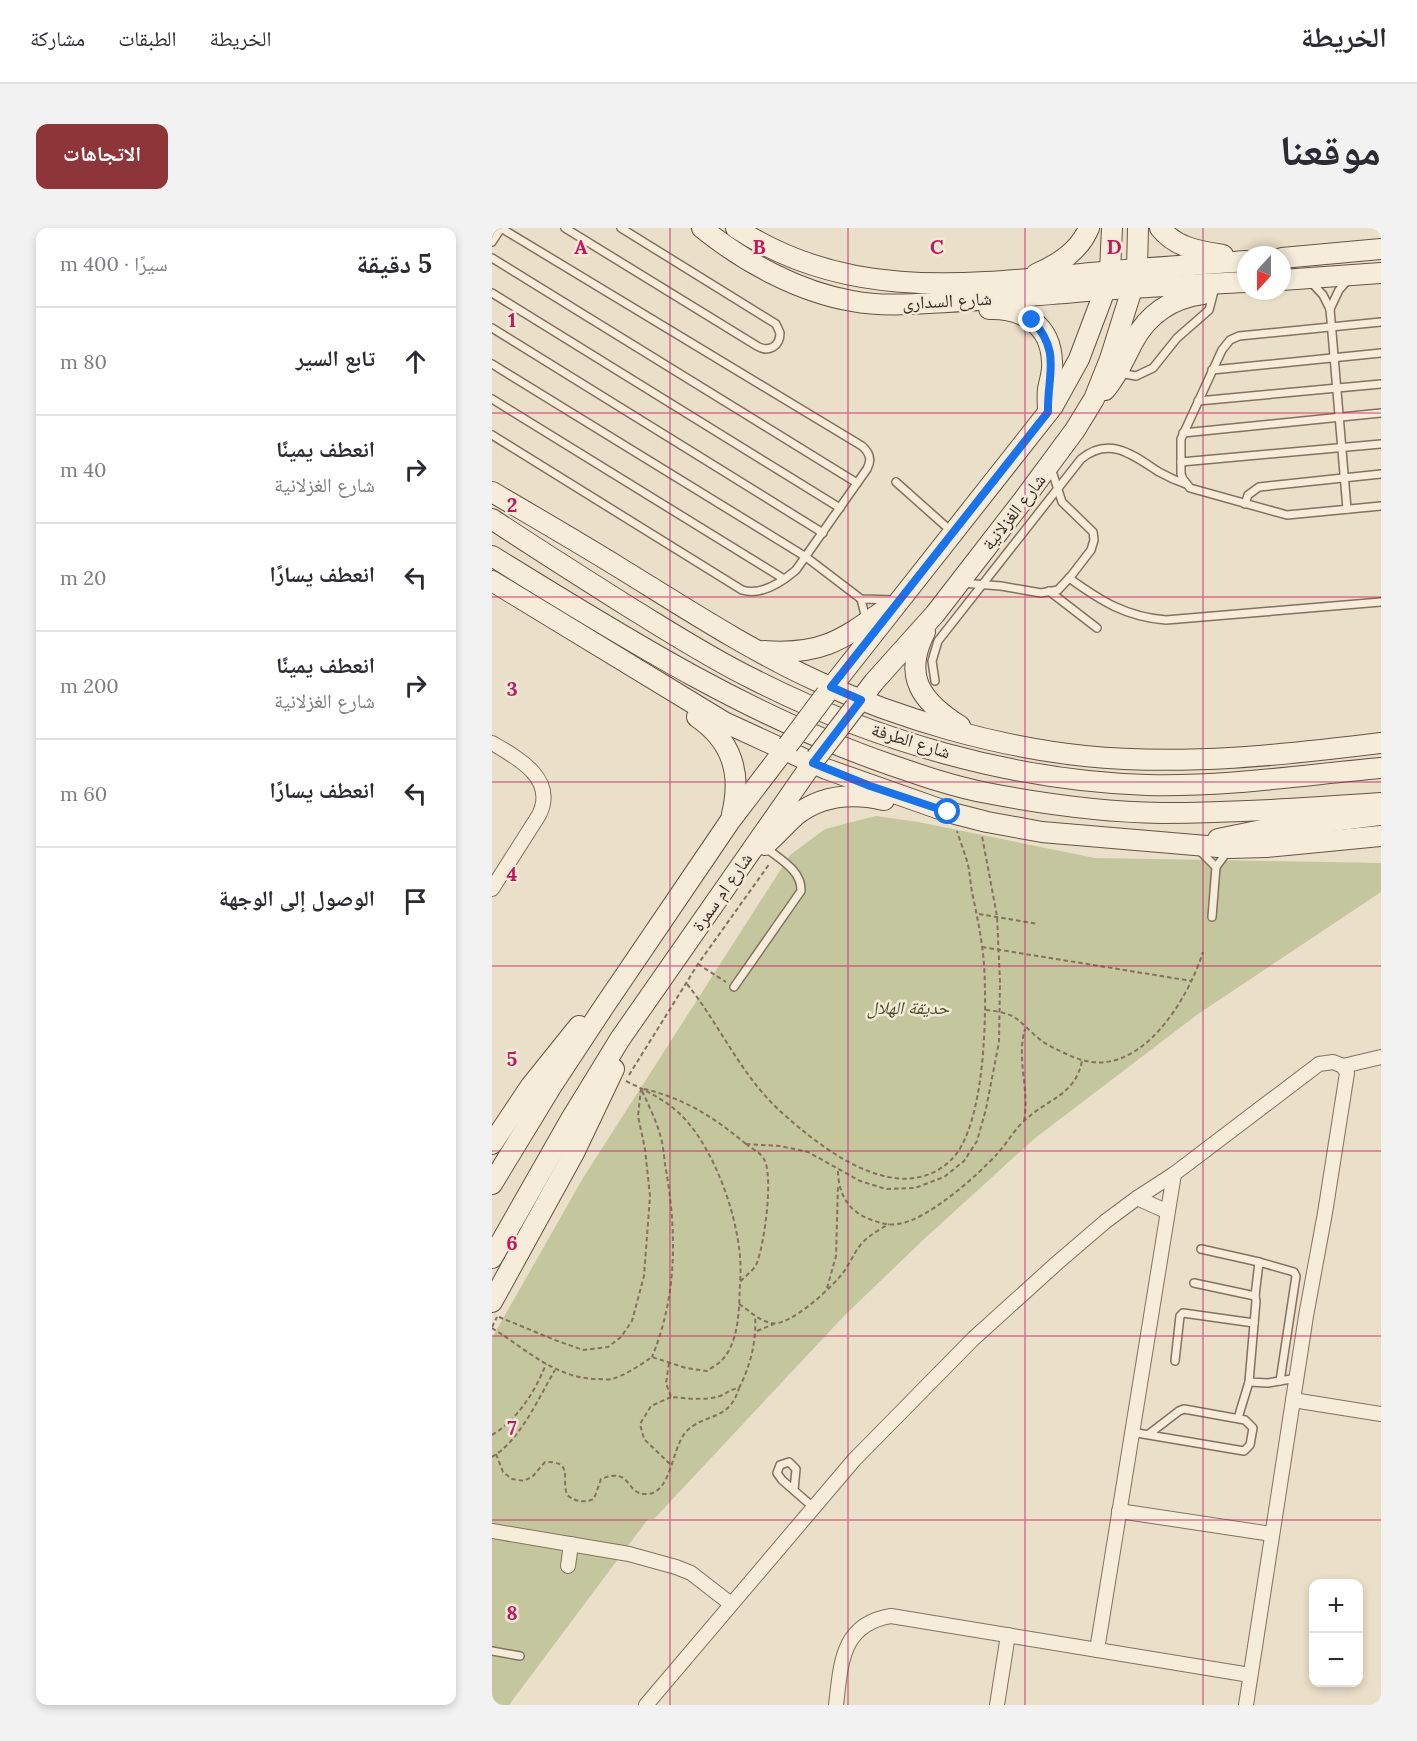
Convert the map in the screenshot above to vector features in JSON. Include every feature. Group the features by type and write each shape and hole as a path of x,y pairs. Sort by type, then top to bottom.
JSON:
{"street":[{"name":"شارع السدارى","path":"702,228 731,249 795,283 828,296 873,304 941,303 1104,290 1134,279 1237,261"},
{"name":"شارع السدارى","path":"736,228 766,246 804,262 864,279 914,284 954,284 1110,271 1134,279 1237,282"},
{"path":"1022,280 1063,259 1080,245 1089,228"},
{"name":"شارع الغزلانية","path":"785,747 1048,412 1066,385 1079,359 1110,271 1112,228"},
{"name":"شارع الغزلانية","path":"815,760 873,682 935,614 1076,430 1094,399 1110,359 1134,279 1138,228"},
{"path":"1160,228 1168,237 1191,249 1237,257"},
{"path":"1291,257 1381,249"},
{"path":"1291,280 1381,273"},
{"path":"1094,399 1104,392 1119,373 1132,344 1152,316 1183,297 1225,290 1237,285"},
{"path":"941,303 965,310 1008,309 1032,320 1043,333 1051,351 1052,374 1047,391 1048,412"},
{"path":"492,492 756,650 828,691 858,703 1009,744 1086,756 1218,758 1306,752 1381,743"},
{"name":"شارع الطرفة","path":"492,519 706,654 753,679 830,715 950,754 987,764 1064,777 1146,785 1217,784 1381,768"},
{"name":"شارع الطرفة","path":"492,556 638,644 744,703 854,753 946,783 1028,800 1160,813 1381,803"},
{"path":"492,581 724,722 916,802 987,822 1042,832 1230,848 1266,847 1381,836"},
{"path":"756,650 810,650 834,643 900,599"},
{"path":"935,614 916,653 917,682 931,705 975,735"},
{"path":"664,687 681,706 716,733 727,749 736,775 735,800 730,821"},
{"path":"492,743 520,760 532,771 543,788 545,796 539,815 492,889"},
{"name":"شارع ام سمرة","path":"492,1184 551,1087 603,1008 730,821 785,747"},
{"name":"شارع ام سمرة","path":"492,1258 571,1119 628,1027 815,760"},
{"path":"743,861 770,851 795,816 822,801 848,796 867,796 916,802"},
{"path":"1190,845 1262,830 1381,815"},
{"name":"شارع ام سمرة","path":"492,1144 530,1087 573,1032 603,1008"},
{"name":"شارع ام سمرة","path":"492,1302 585,1132 615,1067 628,1027"},
{"path":"1343,1066 1381,1057"},
{"path":"646,1705 813,1507 893,1419 973,1339 1057,1263 1137,1198 1174,1174 1319,1064 1334,1062 1343,1066 1347,1073 1245,1705"},
{"path":"1096,1650 1166,1211 1174,1174"},
{"path":"1137,1198 1166,1211"},
{"path":"1293,1400 1380,1414"},
{"path":"1119,1511 1272,1534"},
{"path":"492,1531 629,1554 676,1567 698,1578 731,1604"},
{"path":"568,1566 571,1544"},
{"path":"836,1705 842,1660 848,1644 858,1630 873,1621 891,1617 1250,1675"},
{"path":"997,1705 1008,1635"}],"lane":[{"path":"492,242 501,228 862,446 869,454 869,464 796,570 759,592 742,590 492,435"},
{"path":"565,228 762,349 771,349 778,343 780,333 776,324 621,228"},
{"path":"492,258 857,483"},
{"path":"1330,309 1339,290 1353,275"},
{"path":"1306,279 1323,295 1330,309 1347,509"},
{"path":"1119,373 1136,376 1153,368 1177,338 1209,310 1214,291"},
{"path":"492,293 840,508"},
{"path":"1186,484 1183,479 1180,446 1183,433 1224,346 1234,337 1381,321"},
{"path":"492,328 823,533"},
{"path":"1212,370 1381,353"},
{"path":"492,364 806,557 861,599 883,601 900,599"},
{"path":"1198,401 1381,384"},
{"path":"492,399 784,579"},
{"path":"1183,433 1381,413"},
{"path":"1181,462 1381,444"},
{"path":"935,681 932,661 938,641 1088,453 1105,448 1131,453 1164,475 1196,490 1281,514 1293,515 1381,506"},
{"path":"959,583 1041,593 1058,590 1091,550 1094,540 1093,532 1062,502 1050,465"},
{"path":"1245,504 1248,495 1259,487 1381,474"},
{"path":"896,482 952,533"},
{"path":"1069,578 1101,601 1130,614 1149,619 1166,620 1381,602"},
{"path":"1049,591 1097,628"},
{"path":"861,599 866,623"},
{"path":"1190,845 1216,867"},
{"path":"1212,917 1216,867 1230,848"},
{"path":"734,987 801,891 800,878 796,872 770,851"},
{"path":"1201,1249 1294,1272 1296,1276 1280,1381"},
{"path":"1238,1418 1249,1382 1259,1262"},
{"path":"1194,1283 1255,1296"},
{"path":"1175,1361 1180,1316 1183,1312 1254,1323"},
{"path":"1249,1382 1268,1383 1297,1378"},
{"path":"1131,1432 1244,1451 1250,1445 1253,1428 1245,1420 1238,1418 1184,1409 1179,1410 1149,1434"},
{"path":"794,1490 813,1507"},
{"path":"492,1651 520,1656"}],"path":[{"path":"770,851 687,984 706,1007 721,1035 759,1090 781,1112 850,1163 883,1178 906,1180 928,1174 951,1161 973,1117 979,1086 985,1010 982,947 967,862 956,826"},
{"path":"748,1145 746,1144 780,1146 808,1152 860,1181 886,1190 915,1188 944,1177 964,1161 977,1141 986,1109 999,1042 1000,982 997,916 981,833"},
{"path":"978,914 1038,924"},
{"path":"982,947 1192,981"},
{"path":"985,1010 998,1011 1015,1017 1047,1044 1082,1060 1101,1061 1126,1057 1165,1024 1184,998 1203,952"},
{"path":"698,964 734,987"},
{"path":"1024,1121 1026,1108 1021,1049 1026,1028"},
{"path":"838,1184 849,1206 862,1216 889,1224 912,1220 959,1189 998,1154 1024,1121 1041,1106 1070,1088 1079,1076 1082,1060"},
{"path":"625,1081 661,1099 682,1116 702,1143 721,1181 740,1244 742,1266 739,1304 732,1344 722,1360 707,1371 686,1368 652,1357"},
{"path":"641,1089 658,1092 699,1109 725,1126 764,1159 769,1183 760,1255 755,1269 740,1282"},
{"path":"641,1089 661,1139 671,1198 674,1251 666,1314 652,1357 611,1379 582,1379 546,1364 492,1328 498,1316 583,1350 608,1347 621,1337 632,1320 644,1275 650,1196 645,1149 638,1116 641,1089"},
{"path":"827,1288 836,1256 838,1169"},
{"path":"756,1331 799,1312 845,1270 863,1242 889,1224"},
{"path":"739,1304 755,1316 774,1324"},
{"path":"496,1454 503,1472 512,1479 524,1481 533,1476 545,1462 554,1461 563,1468 566,1474 567,1495 579,1501 588,1502 594,1498 601,1479 613,1474 622,1476 635,1492 648,1494 658,1490 665,1482 678,1444 685,1432 694,1425 718,1415 736,1399 756,1331 755,1316"},
{"path":"669,1362 666,1383 671,1397"},
{"path":"492,1435 503,1428 523,1407 540,1380 546,1364"},
{"path":"492,1457 525,1422 555,1369"},
{"path":"671,1466 644,1439 640,1424 651,1406 671,1397 708,1398 739,1388"}],"green space":[{"name":"حديقة الهلال","path":"876,816 918,822 1095,858 1381,863 1381,892 1198,1014 1034,1139 922,1241 844,1316 654,1519 648,1519 509,1705 492,1705 492,1338 583,1178 790,855 825,829"}],"route":[{"path":"948,812 870,786 813,763 861,700 831,687 1048,412 1047,391 1052,374 1051,351 1043,333 1032,320"}]}
